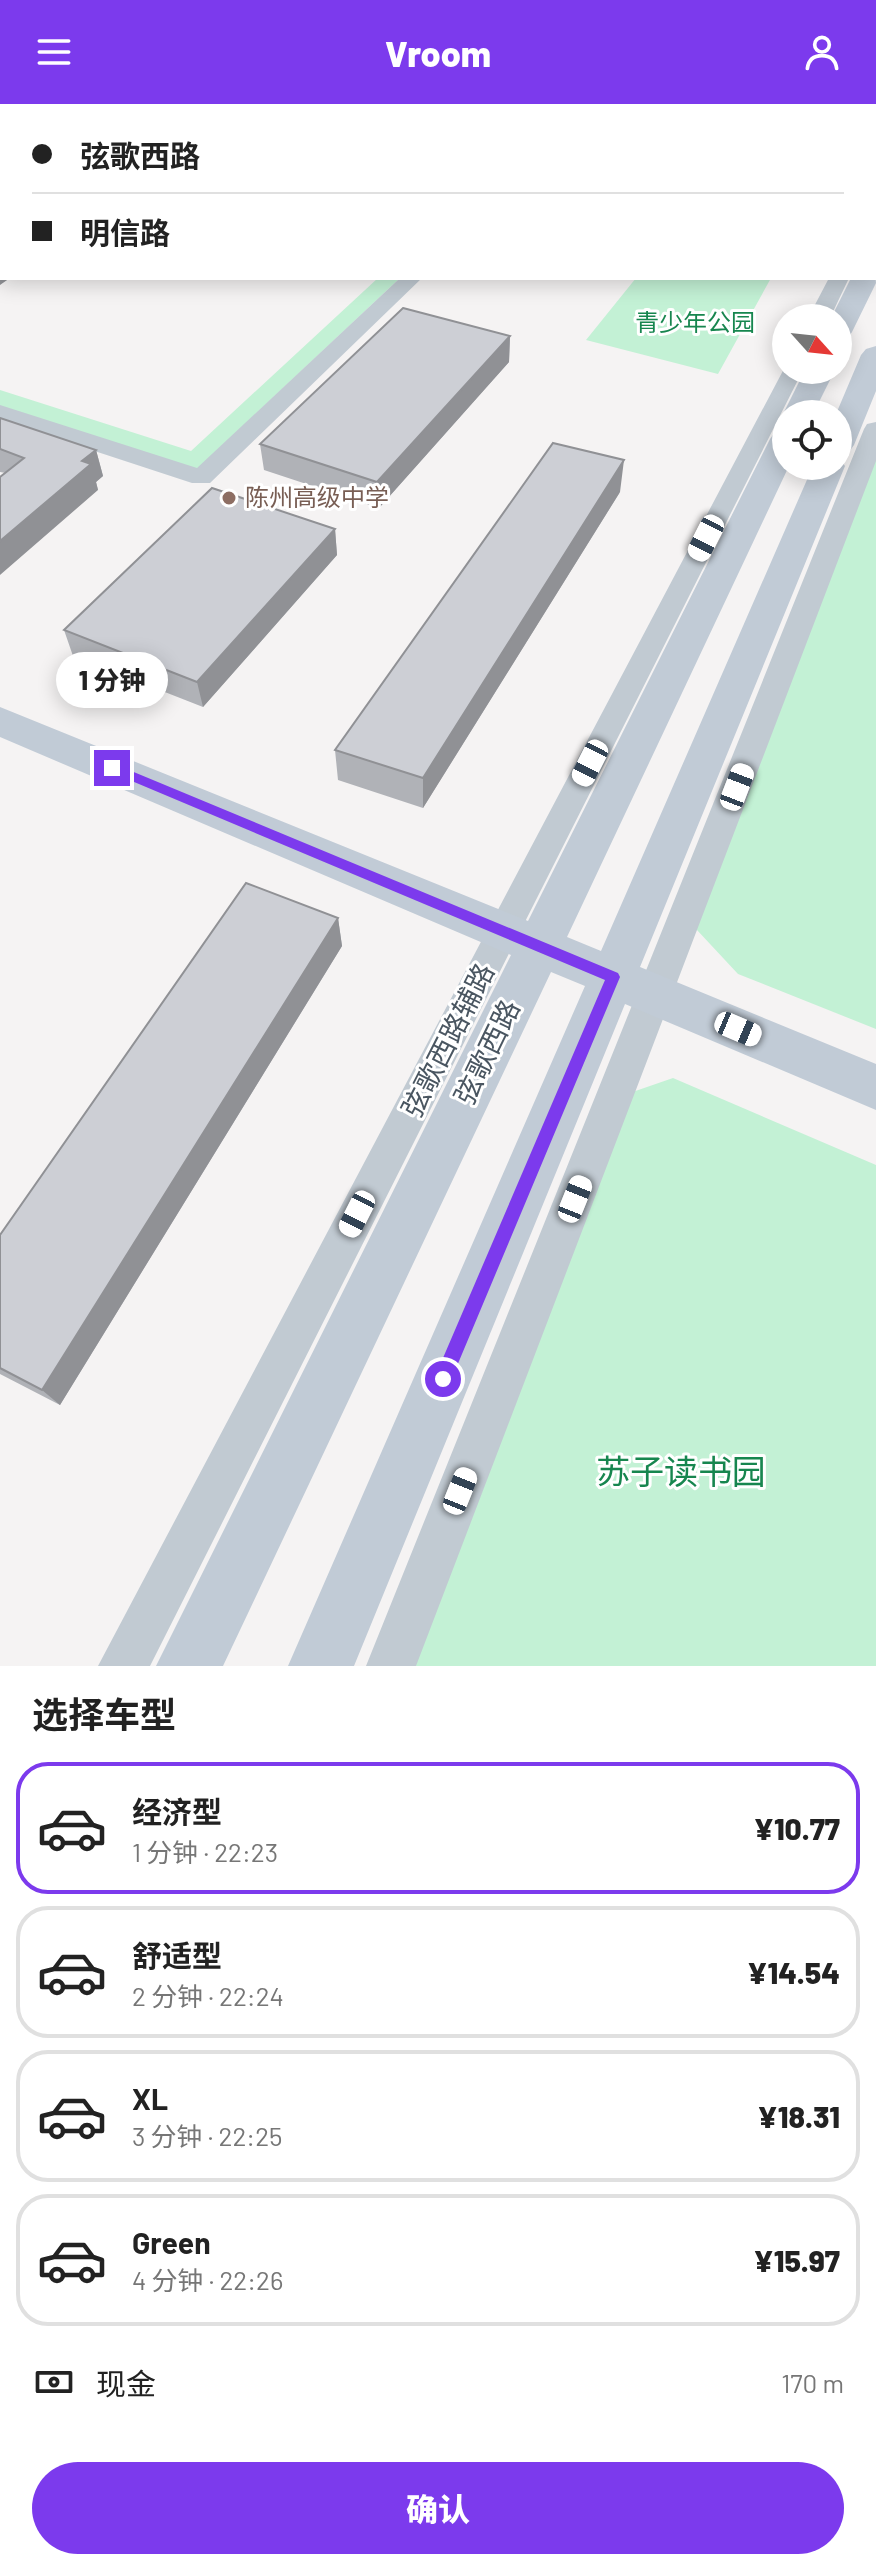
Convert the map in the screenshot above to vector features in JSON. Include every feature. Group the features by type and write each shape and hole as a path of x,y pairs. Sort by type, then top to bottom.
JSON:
{"main road":[{"path":"852,304 864,280"},
{"path":"852,412 876,355"},
{"name":"弦歌西路","path":"189,1666 521,938 772,465"},
{"path":"321,1666 634,986 824,480"},
{"path":"0,721 876,1087"}],"street":[{"path":"0,412 201,478 410,280"},
{"path":"826,304 838,280"},
{"name":"弦歌西路辅路","path":"123,1666 521,938 785,384"},
{"path":"391,1666 634,986 876,429"}],"green space":[{"path":"376,280 398,280 197,469 0,406 0,390 191,451"},
{"name":"青少年公园","path":"634,280 770,280 718,374 586,340"},
{"path":"876,436 876,1029 738,974 683,915"},
{"name":"苏子读书园","path":"673,1078 876,1165 876,1666 397,1666 621,1096"}],"building":[{"path":"403,308 510,336 377,482 260,444"},
{"path":"0,418 96,450 82,461 91,464 0,541 0,477 24,458 0,449"},
{"path":"553,443 624,460 423,778 335,750"},
{"path":"212,488 335,529 197,682 64,630"},
{"path":"246,883 338,918 42,1390 0,1368 0,1235"}],"place":[{"name":"陈州高级中学","path":"229,498"}],"route":[{"path":"112,768 613,977 443,1379"}]}
